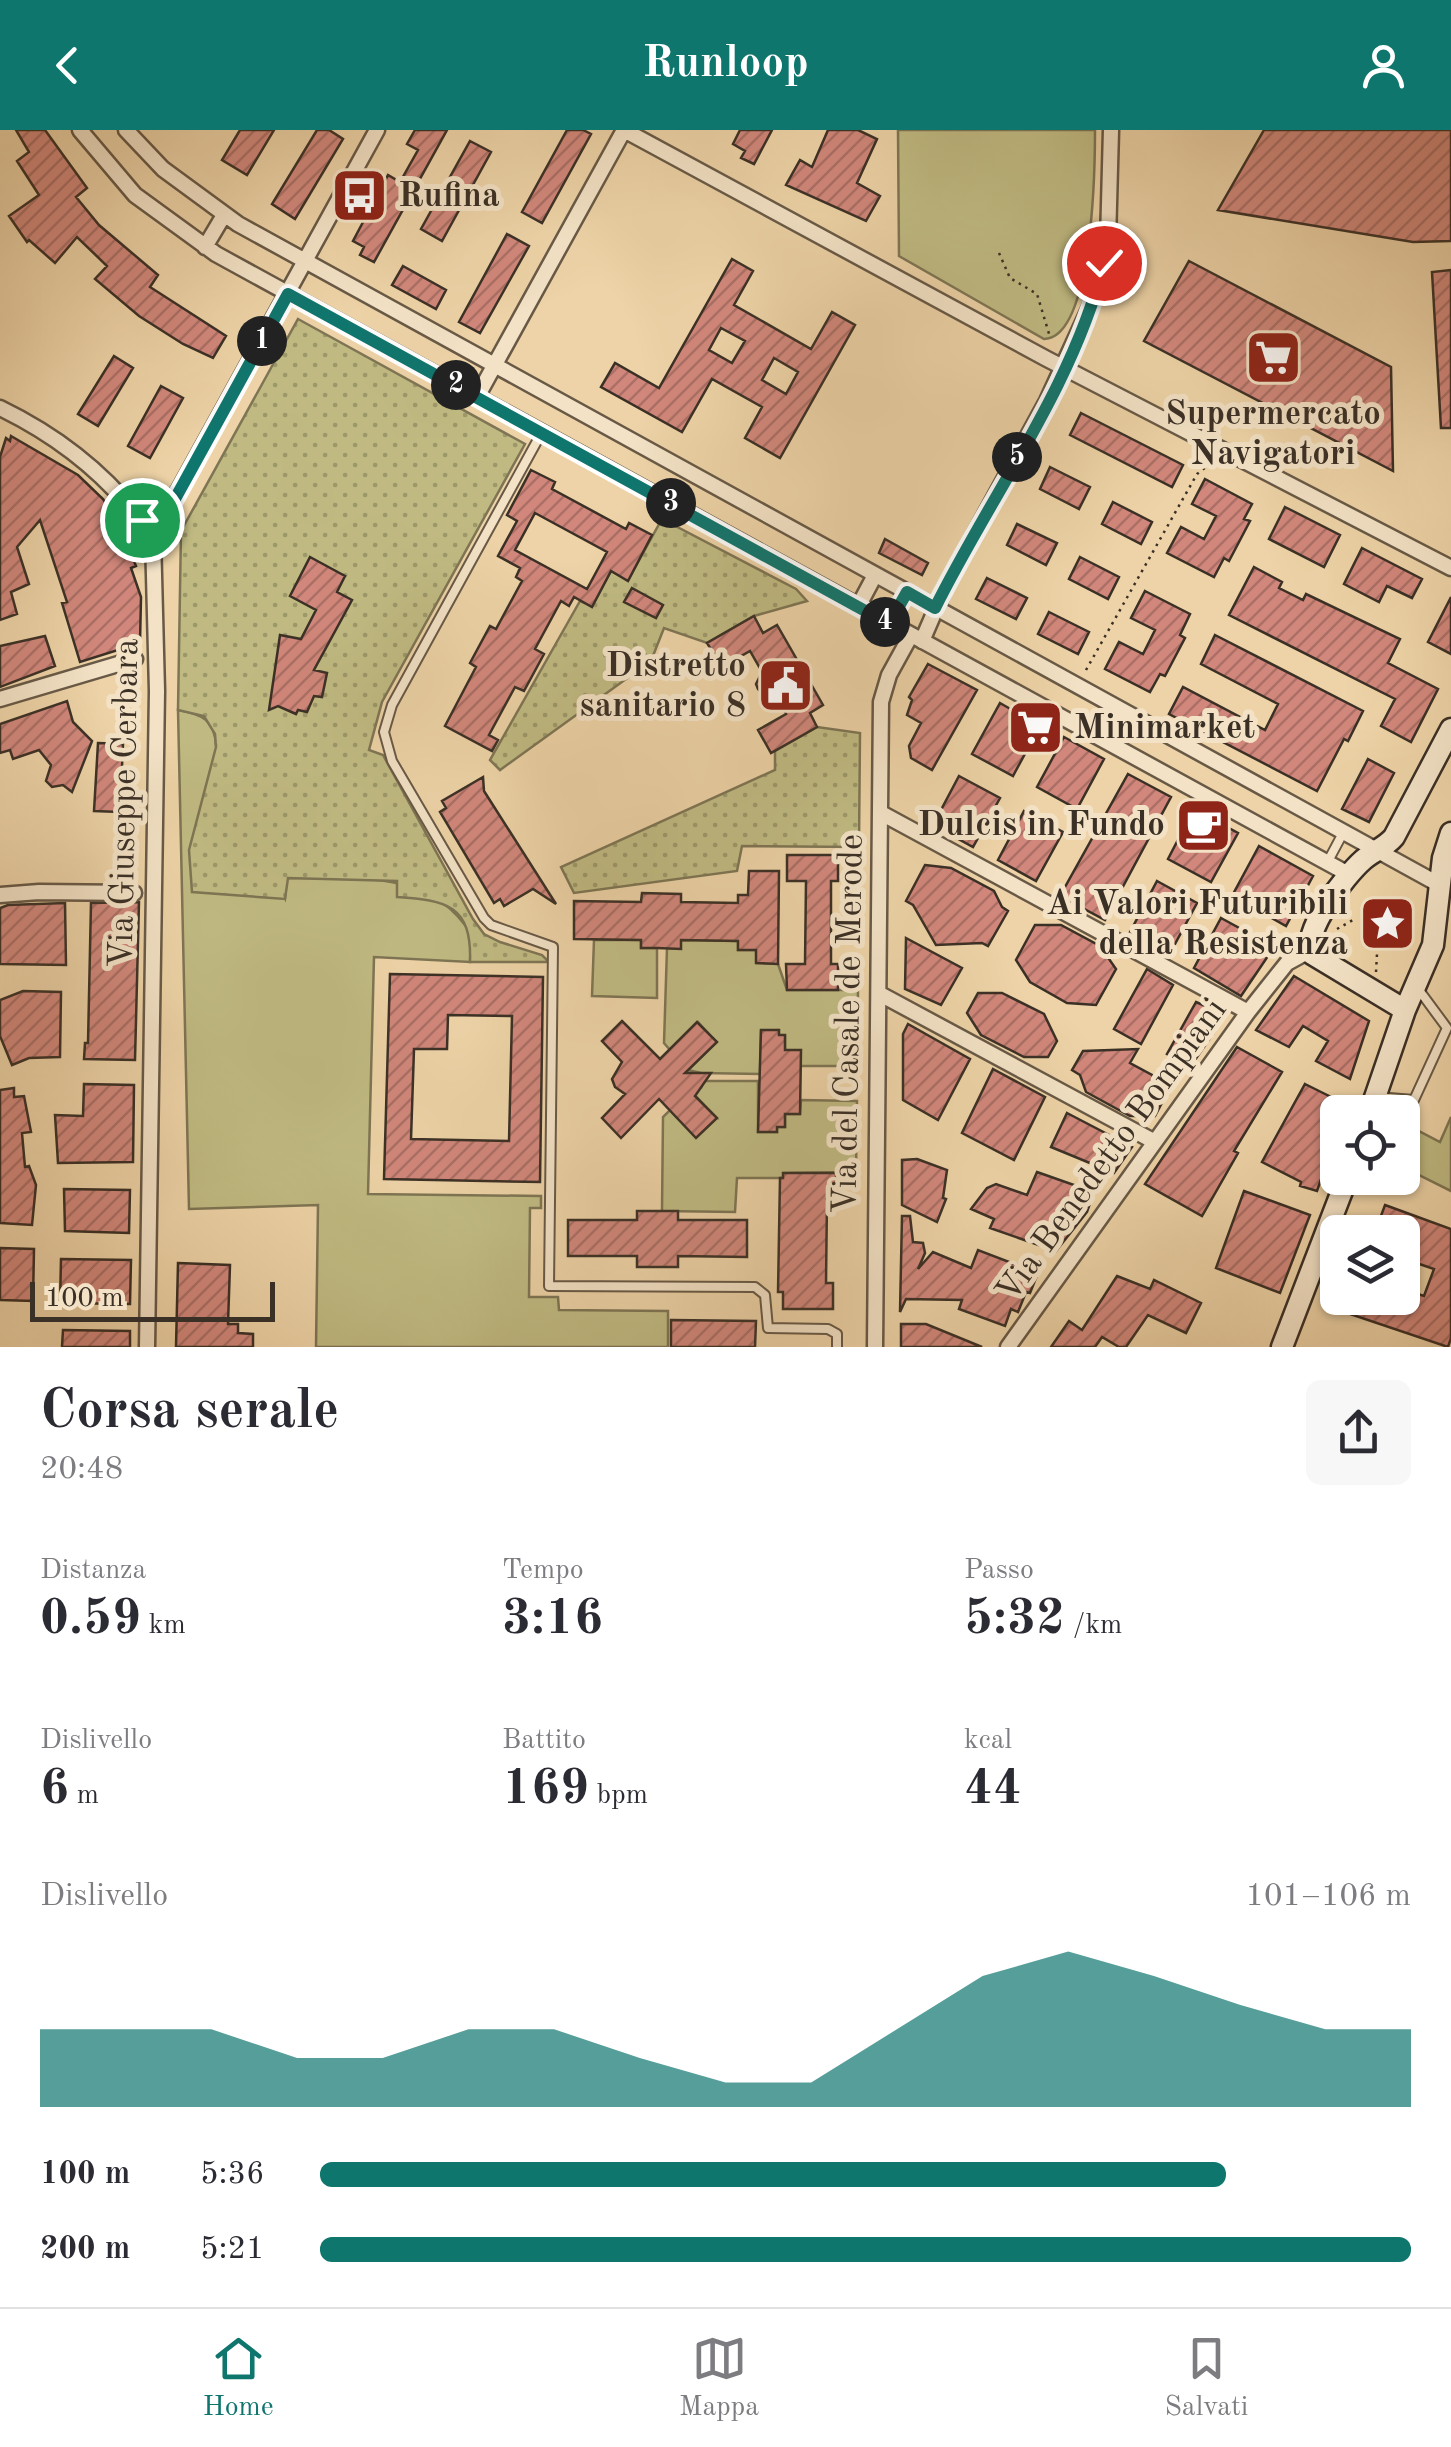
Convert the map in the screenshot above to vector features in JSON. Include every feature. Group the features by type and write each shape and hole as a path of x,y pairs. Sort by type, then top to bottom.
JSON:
{"main road":[{"path":"1405,1010 1310,951 1310,940 1315,926 1350,875 1365,858 1394,837 1451,729"},
{"path":"1376,1095 1436,933 1440,885 1451,833"},
{"path":"1282,1347 1340,1195"}],"street":[{"path":"80,130 126,186 205,246 1350,875"},
{"path":"126,130 163,169 224,216 1440,885"},
{"path":"0,408 84,459 154,537 377,130"},
{"path":"478,397 624,130 1064,368 1451,568"},
{"path":"916,638 935,617 942,593 1064,368 1091,305 1104,263 1110,220 1111,130"},
{"path":"205,246 224,216"},
{"name":"Via Giuseppe Cerbara","path":"147,1347 157,674 154,537"},
{"path":"858,607 875,575"},
{"path":"889,624 907,592"},
{"name":"Via del Casale de Merode","path":"875,1347 881,702 889,675 916,638"},
{"path":"0,699 135,659"},
{"path":"881,813 1248,1012"},
{"path":"0,895 134,893"},
{"name":"Via Benedetto Bompiani","path":"1008,1347 1248,1012 1287,963 1310,951"},
{"path":"880,994 1155,1142"}],"lane":[{"path":"542,432 392,705 384,732 392,761 484,918 491,925 553,947 548,1286 755,1287 766,1295 768,1328 828,1330 837,1334 837,1347"},
{"path":"1327,863 1343,833"},
{"path":"1416,987 1447,1028 1416,1095"}],"path":[{"path":"999,253 1010,278 1037,294 1050,337"},
{"path":"1077,688 1197,474 1216,459"},
{"path":"1330,929 1353,920"},
{"path":"1376,974 1377,954"}],"shaded area":[{"path":"898,130 1095,130 1088,248 1073,311 1060,331 1044,339 899,256"},
{"path":"298,319 525,444 382,702 369,750 383,755 484,934 542,955 549,962 470,962 461,917 442,904 397,897 397,881 288,878 285,899 192,892 189,850 216,747 215,734 204,716 178,710 181,531"},
{"path":"662,519 796,589 807,601 754,616 707,643 664,628 651,661 500,770 490,760 580,601 592,606 611,571 628,580"},
{"path":"178,710 200,716 210,724 216,746 285,898 287,878 389,882 435,898 471,934 470,962 374,957 368,1194 541,1196 541,1208 530,1208 529,1297 558,1297 559,1310 668,1311 668,1347 316,1347 318,1205 189,1209"},
{"path":"817,727 860,733 859,847 742,846 737,871 574,893 561,867 775,770 775,751"},
{"path":"594,940 641,940 641,948 657,948 657,998 592,996"},
{"path":"681,940 738,941 738,950 756,950 757,963 778,964 787,990 858,990 857,1066 801,1066 785,1050 785,1036 779,1035 778,1030 761,1031 760,1074 688,1070 716,1042 698,1022 670,1050 664,1043 667,948 680,948"},
{"path":"704,1081 758,1081 758,1132 777,1132 777,1127 785,1127 785,1114 800,1114 801,1100 857,1101 856,1172 737,1178 735,1212 662,1211 663,1117 670,1110 716,1118 690,1090 701,1088"},
{"path":"1451,1117 1451,1191 1420,1176 1420,1132 1440,1142"}],"building":[{"path":"16,130 45,130 87,188 76,197 99,225 158,275 150,287 226,336 213,358 139,316 95,279 107,266 77,237 55,263 27,242 9,216 39,195 17,161 29,152"},
{"path":"240,130 274,130 247,175 222,160"},
{"path":"317,130 329,130 343,139 295,219 272,204"},
{"path":"415,130 447,130 374,262 360,255 364,247 353,241 388,175 400,182 418,150 407,144"},
{"path":"567,130 591,134 542,223 522,212"},
{"path":"740,130 772,130 754,164 741,158 745,151 733,144"},
{"path":"828,130 858,130 877,139 857,183 880,196 866,221 786,185 800,160 812,167"},
{"path":"1264,130 1451,130 1451,241 1413,242 1218,210"},
{"path":"470,141 491,152 442,241 421,229"},
{"path":"507,234 529,246 480,333 459,322"},
{"path":"732,259 753,271 734,305 811,349 832,312 855,325 780,458 745,438 762,407 712,379 682,432 601,387 615,363 659,388","holes":["721,328 745,341 732,363 709,350","774,358 798,372 786,394 762,380"]},
{"name":"Supermercato Navigatori","path":"1189,261 1391,367 1393,471 1144,341"},
{"path":"403,266 446,290 436,309 392,285"},
{"path":"1451,270 1451,428 1441,428 1432,272"},
{"path":"114,356 133,368 98,426 78,414"},
{"path":"161,386 183,398 150,458 128,446"},
{"path":"1081,413 1183,465 1172,487 1070,435"},
{"path":"11,436 78,475 103,499 117,520 136,566 131,568 141,597 140,643 80,662 62,603 67,602 40,520 17,547 29,584 11,592 17,614 0,620 0,457 6,438 10,441"},
{"path":"1050,467 1090,487 1079,509 1040,489"},
{"path":"531,470 555,482 552,489 626,529 629,523 652,535 628,581 611,571 592,607 574,597 569,606 561,601 535,649 544,654 524,691 515,687 489,735 498,740 492,751 445,726 476,667 470,663 490,626 496,629 522,581 516,577 520,568 498,556 517,521 507,515","holes":["535,513 607,552 587,589 515,550"]},
{"path":"1205,479 1252,504 1244,519 1250,521 1229,561 1224,558 1214,577 1167,553 1181,527 1204,539 1216,516 1192,504"},
{"path":"1113,502 1152,522 1141,544 1102,524"},
{"path":"1285,507 1340,535 1324,567 1269,539"},
{"path":"1017,524 1057,543 1046,565 1007,545"},
{"path":"885,539 928,563 922,575 879,553"},
{"path":"1362,548 1422,579 1412,598 1387,586 1379,602 1344,584"},
{"path":"310,557 345,576 337,592 352,600 314,670 327,673 322,697 314,696 307,712 298,710 296,714 278,706 269,710 280,635 301,639 316,610 290,596"},
{"path":"1080,557 1119,577 1108,599 1069,579"},
{"path":"1254,567 1282,582 1279,588 1303,600 1306,594 1400,639 1388,663 1438,689 1411,742 1381,726 1395,699 1229,615"},
{"path":"987,578 1027,598 1016,619 976,599"},
{"path":"632,588 663,605 656,618 624,602"},
{"path":"1145,591 1190,614 1180,635 1185,638 1165,676 1160,674 1150,692 1105,669 1119,642 1143,654 1155,630 1131,618"},
{"path":"1451,597 1451,654 1428,642"},
{"path":"1049,612 1089,632 1078,654 1038,634"},
{"name":"Distretto sanitario 8","path":"754,616 763,633 777,625 823,705 810,713 817,727 771,753 758,730 786,714 774,693 758,689 756,684 762,672 750,651 722,667 707,643"},
{"path":"1215,635 1363,711 1317,791 1169,714 1183,687 1265,730 1278,704 1201,664"},
{"path":"45,636 55,666 0,687 0,646"},
{"path":"928,664 977,690 932,770 911,758 909,746 921,723 907,715 912,700 909,697"},
{"path":"67,701 73,722 92,741 72,792 63,785 52,787 46,781 51,765 39,750 13,759 10,750 0,753 0,724"},
{"path":"1000,703 1040,726 1013,776 972,754"},
{"path":"1064,737 1104,759 1077,809 1037,787"},
{"path":"98,743 123,744 120,812 94,811"},
{"path":"1368,759 1394,773 1369,822 1342,809"},
{"path":"1128,774 1171,797 1105,920 1060,896"},
{"path":"959,776 1000,798 973,847 933,825"},
{"path":"483,777 484,791 556,904 533,889 504,906 500,899 494,903 440,812 446,808 442,801"},
{"path":"1194,809 1238,833 1211,882 1168,859"},
{"path":"1024,811 1063,832 1036,881 998,860"},
{"path":"1259,846 1313,876 1286,926 1232,896"},
{"path":"787,855 838,855 838,881 831,881 831,964 838,964 838,990 787,990 786,964 805,964 806,881 787,881"},
{"path":"925,865 951,868 994,891 1008,911 988,946 936,945 913,905 906,901"},
{"path":"749,871 779,871 778,964 756,963 756,950 738,950 738,941 681,940 681,949 641,948 641,940 574,939 574,901 641,902 642,893 681,894 681,902 738,903 738,895 748,895"},
{"path":"1157,881 1197,903 1168,957 1129,934"},
{"path":"139,902 135,1060 84,1059 88,1043 91,903"},
{"path":"65,903 66,965 0,964 0,908"},
{"path":"1221,918 1274,947 1241,996 1194,968"},
{"path":"1035,925 1061,925 1100,946 1116,969 1096,1005 1067,1003 1030,982 1016,960"},
{"path":"906,938 962,968 941,1005 905,989"},
{"path":"1147,969 1173,985 1141,1044 1114,1029"},
{"path":"390,974 543,977 540,1182 384,1179","holes":["448,1015 512,1016 509,1141 411,1139 414,1049 447,1049"]},
{"path":"1294,976 1369,1021 1350,1079 1316,1061 1328,1041 1303,1026 1289,1047 1256,1030"},
{"path":"23,991 61,992 60,1057 29,1058 12,1065 0,1036 0,1000"},
{"path":"978,993 1002,993 1044,1014 1057,1041 1048,1057 1024,1057 981,1035 967,1013"},
{"path":"1196,1002 1210,1008 1202,1023 1215,1031 1190,1067 1167,1054"},
{"path":"622,1021 660,1059 697,1022 717,1042 685,1073 711,1073 695,1096 717,1118 696,1138 659,1099 621,1138 602,1118 625,1094 612,1079 622,1062 602,1041"},
{"path":"908,1024 970,1059 938,1120 903,1100 903,1034"},
{"path":"761,1030 779,1030 779,1035 785,1035 785,1050 801,1050 800,1114 785,1114 785,1127 777,1127 777,1132 758,1132"},
{"path":"1237,1047 1282,1072 1234,1151 1238,1153 1202,1216 1145,1184"},
{"path":"1138,1049 1130,1063 1152,1075 1165,1097 1155,1116 1130,1116 1086,1092 1080,1075 1072,1070 1083,1051"},
{"path":"993,1069 1045,1097 1014,1160 962,1133"},
{"path":"84,1084 134,1085 133,1162 58,1163 55,1115 83,1116"},
{"path":"1305,1084 1327,1095 1320,1095 1317,1191 1300,1186 1301,1182 1262,1162"},
{"path":"14,1088 14,1097 24,1096 31,1132 22,1133 25,1167 29,1166 36,1185 32,1225 0,1223 0,1090"},
{"path":"1067,1113 1132,1147 1114,1173 1051,1147"},
{"path":"917,1159 947,1170 943,1198 946,1199 937,1222 902,1205 902,1160"},
{"path":"1037,1172 1094,1192 1087,1212 1056,1251 990,1228 994,1219 971,1209 987,1188 996,1184 1027,1195"},
{"path":"783,1173 836,1173 836,1199 827,1199 826,1283 833,1283 833,1309 783,1309 783,1292 778,1292"},
{"path":"64,1189 130,1190 129,1233 65,1231"},
{"path":"1244,1191 1310,1215 1280,1293 1216,1268"},
{"path":"1385,1205 1412,1215 1381,1215"},
{"path":"637,1211 678,1211 678,1220 747,1220 747,1257 678,1256 678,1267 637,1267 637,1256 568,1256 568,1220 637,1220"},
{"path":"902,1216 910,1216 913,1242 923,1243 925,1253 918,1269 933,1252 971,1268 978,1250 1038,1273 1018,1312 1011,1309 1005,1326 959,1309 962,1300 906,1299 900,1312"},
{"path":"1420,1218 1451,1229 1448,1347 1353,1315 1420,1315 1420,1295 1424,1296 1434,1269 1420,1264"},
{"path":"0,1248 34,1249 33,1301 0,1300"},
{"path":"61,1259 131,1260 130,1304 60,1303"},
{"path":"178,1263 230,1265 228,1324 238,1324 238,1333 253,1334 253,1347 176,1347"},
{"path":"1117,1276 1150,1289 1154,1280 1201,1303 1186,1333 1148,1315 1126,1347 1102,1337 1095,1347 1051,1347 1069,1321 1082,1330"},
{"path":"671,1320 756,1321 755,1347 671,1347"},
{"path":"901,1324 926,1324 982,1347 901,1347"},
{"path":"63,1330 130,1331 130,1347 62,1347"}],"place":[{"name":"Rufina","path":"359,196"},
{"name":"Supermercato Navigatori","path":"1273,358"},
{"name":"Distretto sanitario 8","path":"785,686"},
{"name":"Minimarket","path":"1035,728"},
{"name":"Dulcis in Fundo","path":"1204,825"},
{"name":"Ai Valori Futuribili della Resistenza","path":"1387,924"}],"route":[{"path":"142,520 154,537 288,294 889,624 907,592 935,608 1057,381 1091,305 1104,263"}]}
